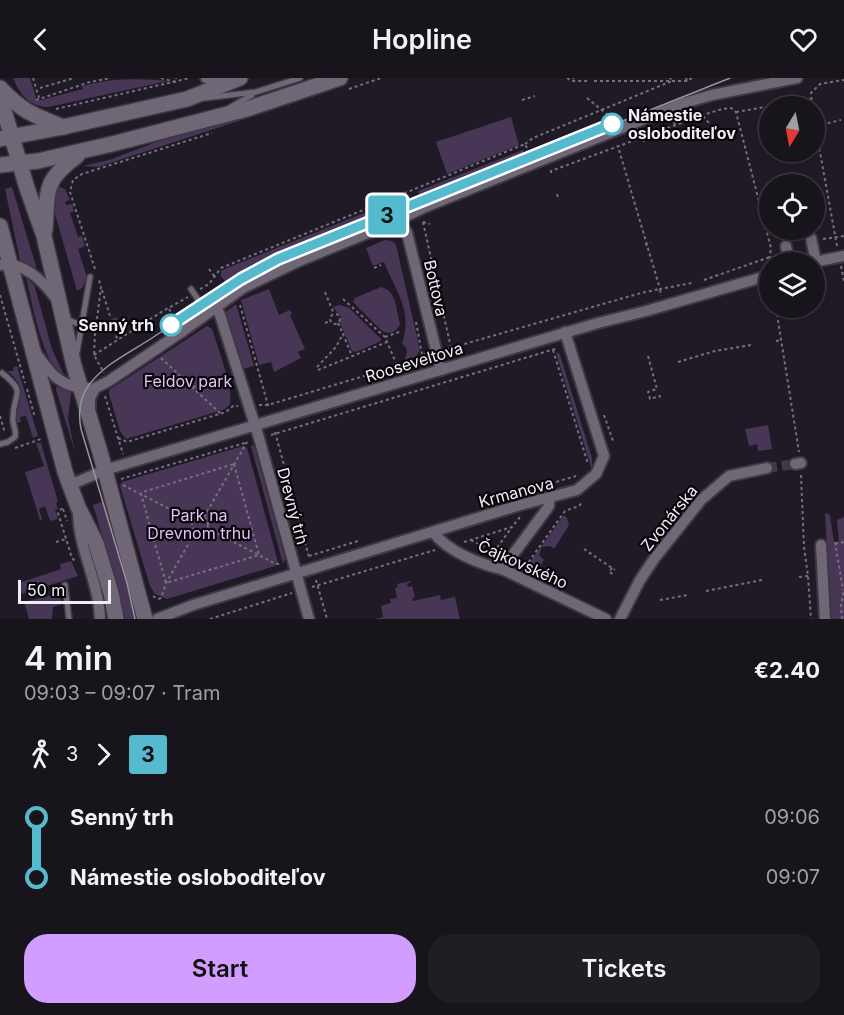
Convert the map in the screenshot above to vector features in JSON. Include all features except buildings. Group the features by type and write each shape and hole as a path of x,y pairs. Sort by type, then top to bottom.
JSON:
{"street":[{"path":"206,78 224,84"},
{"path":"6,152 32,133 187,99 240,78"},
{"path":"6,152 38,161 82,152 247,109 340,78"},
{"path":"90,417 91,395 211,309 243,288 276,271 425,207 684,103 797,78"},
{"path":"0,88 25,111 63,127"},
{"path":"0,97 7,118 6,152 25,180 44,236 74,366 146,619"},
{"path":"44,236 48,190 52,178 60,168 82,152"},
{"name":"Bottova","path":"392,223 402,225 407,233 441,370"},
{"path":"0,226 4,265 31,347 70,485 70,507 98,592 100,619"},
{"path":"812,240 814,252"},
{"path":"786,248 787,252"},
{"path":"825,260 841,256"},
{"path":"4,265 36,277 49,289 60,308"},
{"name":"Rooseveltova","path":"70,485 105,470 254,425 565,332 759,278"},
{"name":"Drevný trh","path":"211,309 220,315 259,438 309,619"},
{"name":"Krmanova","path":"296,574 581,488 596,474 604,458 565,332"},
{"path":"31,347 56,378 72,387 102,388"},
{"name":"Zvonárska","path":"620,619 650,566 701,500 729,476 767,468"},
{"path":"504,570 549,506 549,498"},
{"path":"70,507 96,543 111,592 116,619"},
{"name":"Čajkovského","path":"432,532 448,546 606,619"},
{"path":"821,545 825,619"},
{"path":"157,619 193,605 296,574"}],"lane":[{"path":"209,118 256,92 300,78"},
{"path":"187,99 256,92"},
{"path":"74,366 90,277"},
{"path":"191,289 211,309"},
{"path":"60,308 67,319 82,325 102,327 115,322"},
{"path":"0,444 12,440 16,433 12,419 18,391 16,385 2,372"},
{"path":"65,585 69,619"}],"path":[{"path":"33,78 39,99 111,78"},
{"path":"40,88 74,78"},
{"path":"86,78 88,83"},
{"path":"161,78 176,80"},
{"path":"51,110 190,78"},
{"path":"567,78 588,81"},
{"path":"594,81 687,81 692,78"},
{"path":"568,85 573,79"},
{"path":"209,269 214,276 221,268 525,144 534,138 671,80"},
{"path":"811,96 820,84 844,80"},
{"path":"678,86 681,81"},
{"path":"521,100 535,96"},
{"path":"587,98 609,116"},
{"path":"551,173 551,171 642,136 731,108 736,112 771,252"},
{"path":"736,112 759,108"},
{"path":"703,115 708,123"},
{"path":"825,124 841,120"},
{"path":"674,122 677,132"},
{"path":"656,131 658,138"},
{"path":"642,136 644,142"},
{"path":"525,144 527,148"},
{"path":"619,150 663,306"},
{"path":"822,162 844,281"},
{"path":"557,194 559,200"},
{"path":"430,224 423,222 451,348"},
{"path":"825,238 844,236"},
{"path":"778,252 786,248"},
{"path":"704,280 759,260"},
{"path":"374,268 381,265"},
{"path":"118,438 127,442 221,414 233,405 268,405 417,360 422,354 451,348 660,289 692,284"},
{"path":"325,292 334,314 339,317 338,323 352,356"},
{"path":"0,295 24,382"},
{"path":"343,299 385,337 396,363"},
{"path":"94,356 170,310 166,315"},
{"path":"330,321 334,314"},
{"path":"778,318 798,464 811,619"},
{"path":"330,321 334,324 338,323"},
{"path":"325,323 330,321"},
{"path":"385,337 402,331"},
{"path":"343,334 336,347 318,369 387,342"},
{"path":"776,341 782,340"},
{"path":"102,388 129,477 570,345"},
{"path":"678,362 716,351 751,345"},
{"path":"553,350 589,469"},
{"path":"158,355 221,414"},
{"path":"648,356 657,389 648,392 650,399 660,396 660,399"},
{"path":"96,360 100,358"},
{"path":"193,387 229,376"},
{"path":"0,416 5,433"},
{"path":"15,448 42,439"},
{"path":"204,517 247,442"},
{"path":"141,494 234,464"},
{"path":"234,464 259,555"},
{"path":"538,487 576,476"},
{"path":"119,482 192,521"},
{"path":"141,494 166,584"},
{"path":"70,507 58,513 72,558"},
{"path":"494,552 524,513"},
{"path":"192,521 196,517 204,517"},
{"path":"204,517 208,523 207,528"},
{"path":"192,521 196,531"},
{"path":"210,619 512,527"},
{"path":"207,528 281,564"},
{"path":"196,531 201,532 207,528"},
{"path":"153,596 161,598 166,584 196,531"},
{"path":"56,542 66,539"},
{"path":"327,619 309,556 366,539"},
{"path":"471,540 494,552 499,558 488,566"},
{"path":"835,542 843,590 842,619"},
{"path":"584,549 614,569 609,572 613,574"},
{"path":"166,584 259,555"},
{"path":"799,577 808,576"},
{"path":"706,591 762,580"},
{"path":"660,600 688,595"}],"green space":[{"path":"13,78 30,78 37,101 104,81 136,79 168,81 48,107 30,102 19,90"},
{"path":"329,85 330,91 98,167 83,166 109,160 164,139"},
{"path":"511,117 519,145 447,174 436,142"},
{"path":"523,150 528,160 423,202 418,191"},
{"path":"55,185 65,189 70,200 65,202 66,205 72,204 74,211 70,213 78,237 82,236 85,246 78,249 87,277 82,288 77,291 54,210"},
{"path":"12,187 35,268 20,260 5,189"},
{"path":"409,195 413,205 280,260 230,288 221,276 221,271 227,268"},
{"path":"385,240 392,241 396,245 420,350 416,357 404,361 407,350 402,344 406,321 402,302 384,262 373,266 366,248"},
{"path":"26,278 34,285 52,349 65,377 50,361 35,317"},
{"path":"381,287 390,292 393,297 400,324 391,333 382,331 353,302 355,298"},
{"path":"269,289 279,315 290,310 305,349 298,352 301,358 274,372 271,362 259,365 241,300"},
{"path":"236,304 254,366 243,369 226,312"},
{"path":"340,305 349,308 381,341 356,352 352,351 340,323 341,317 333,307"},
{"name":"Feldov park","path":"207,326 212,329 224,367 230,389 230,404 225,409 126,439 120,431 109,390"},
{"path":"556,353 560,355 592,458 592,470"},
{"path":"17,366 38,436 33,438 26,416 20,417 21,422 17,423 16,419 20,387 7,371 13,371"},
{"path":"57,385 71,392 68,419 75,452 56,390"},
{"path":"768,425 772,449 758,451 757,444 749,446 745,429"},
{"path":"36,443 41,443 58,502 56,503 58,509 55,510 58,519 50,521 45,506 39,509 42,520 40,520 25,472 44,466"},
{"path":"254,445 285,558 283,564 251,446"},
{"name":"Park na Drevnom trhu","path":"243,446 247,448 278,562 275,566 167,599 155,594 150,586 120,486 122,482"},
{"path":"105,501 130,581 138,619 124,619 120,596 93,505"},
{"path":"825,513 830,515 834,542 839,541 837,520 844,517 844,619 831,619"},
{"path":"564,515 569,525 554,549 550,546 542,547 539,555 544,560 536,574 530,569 530,562"},
{"path":"71,561 78,576 22,594 19,583 61,569 60,564"},
{"path":"411,581 407,584 408,587 412,586 415,597 412,598 413,601 440,595 441,600 455,597 460,619 375,619 383,617 381,606 391,603 390,599 397,598 395,588 398,587 397,584"},
{"path":"56,594 63,604 53,607 52,619 29,619 24,602"}],"tunnel":[{"path":"767,468 795,464"}],"tram line":[{"path":"135,619 127,583 80,423 80,406 83,395 102,371 230,287 278,259 730,78"},
{"name":"3","path":"171,325 241,279 278,259 612,124"}],"place":[{"name":"Námestie osloboditeľov","path":"612,124"},
{"name":"Senný trh","path":"171,325"}]}
